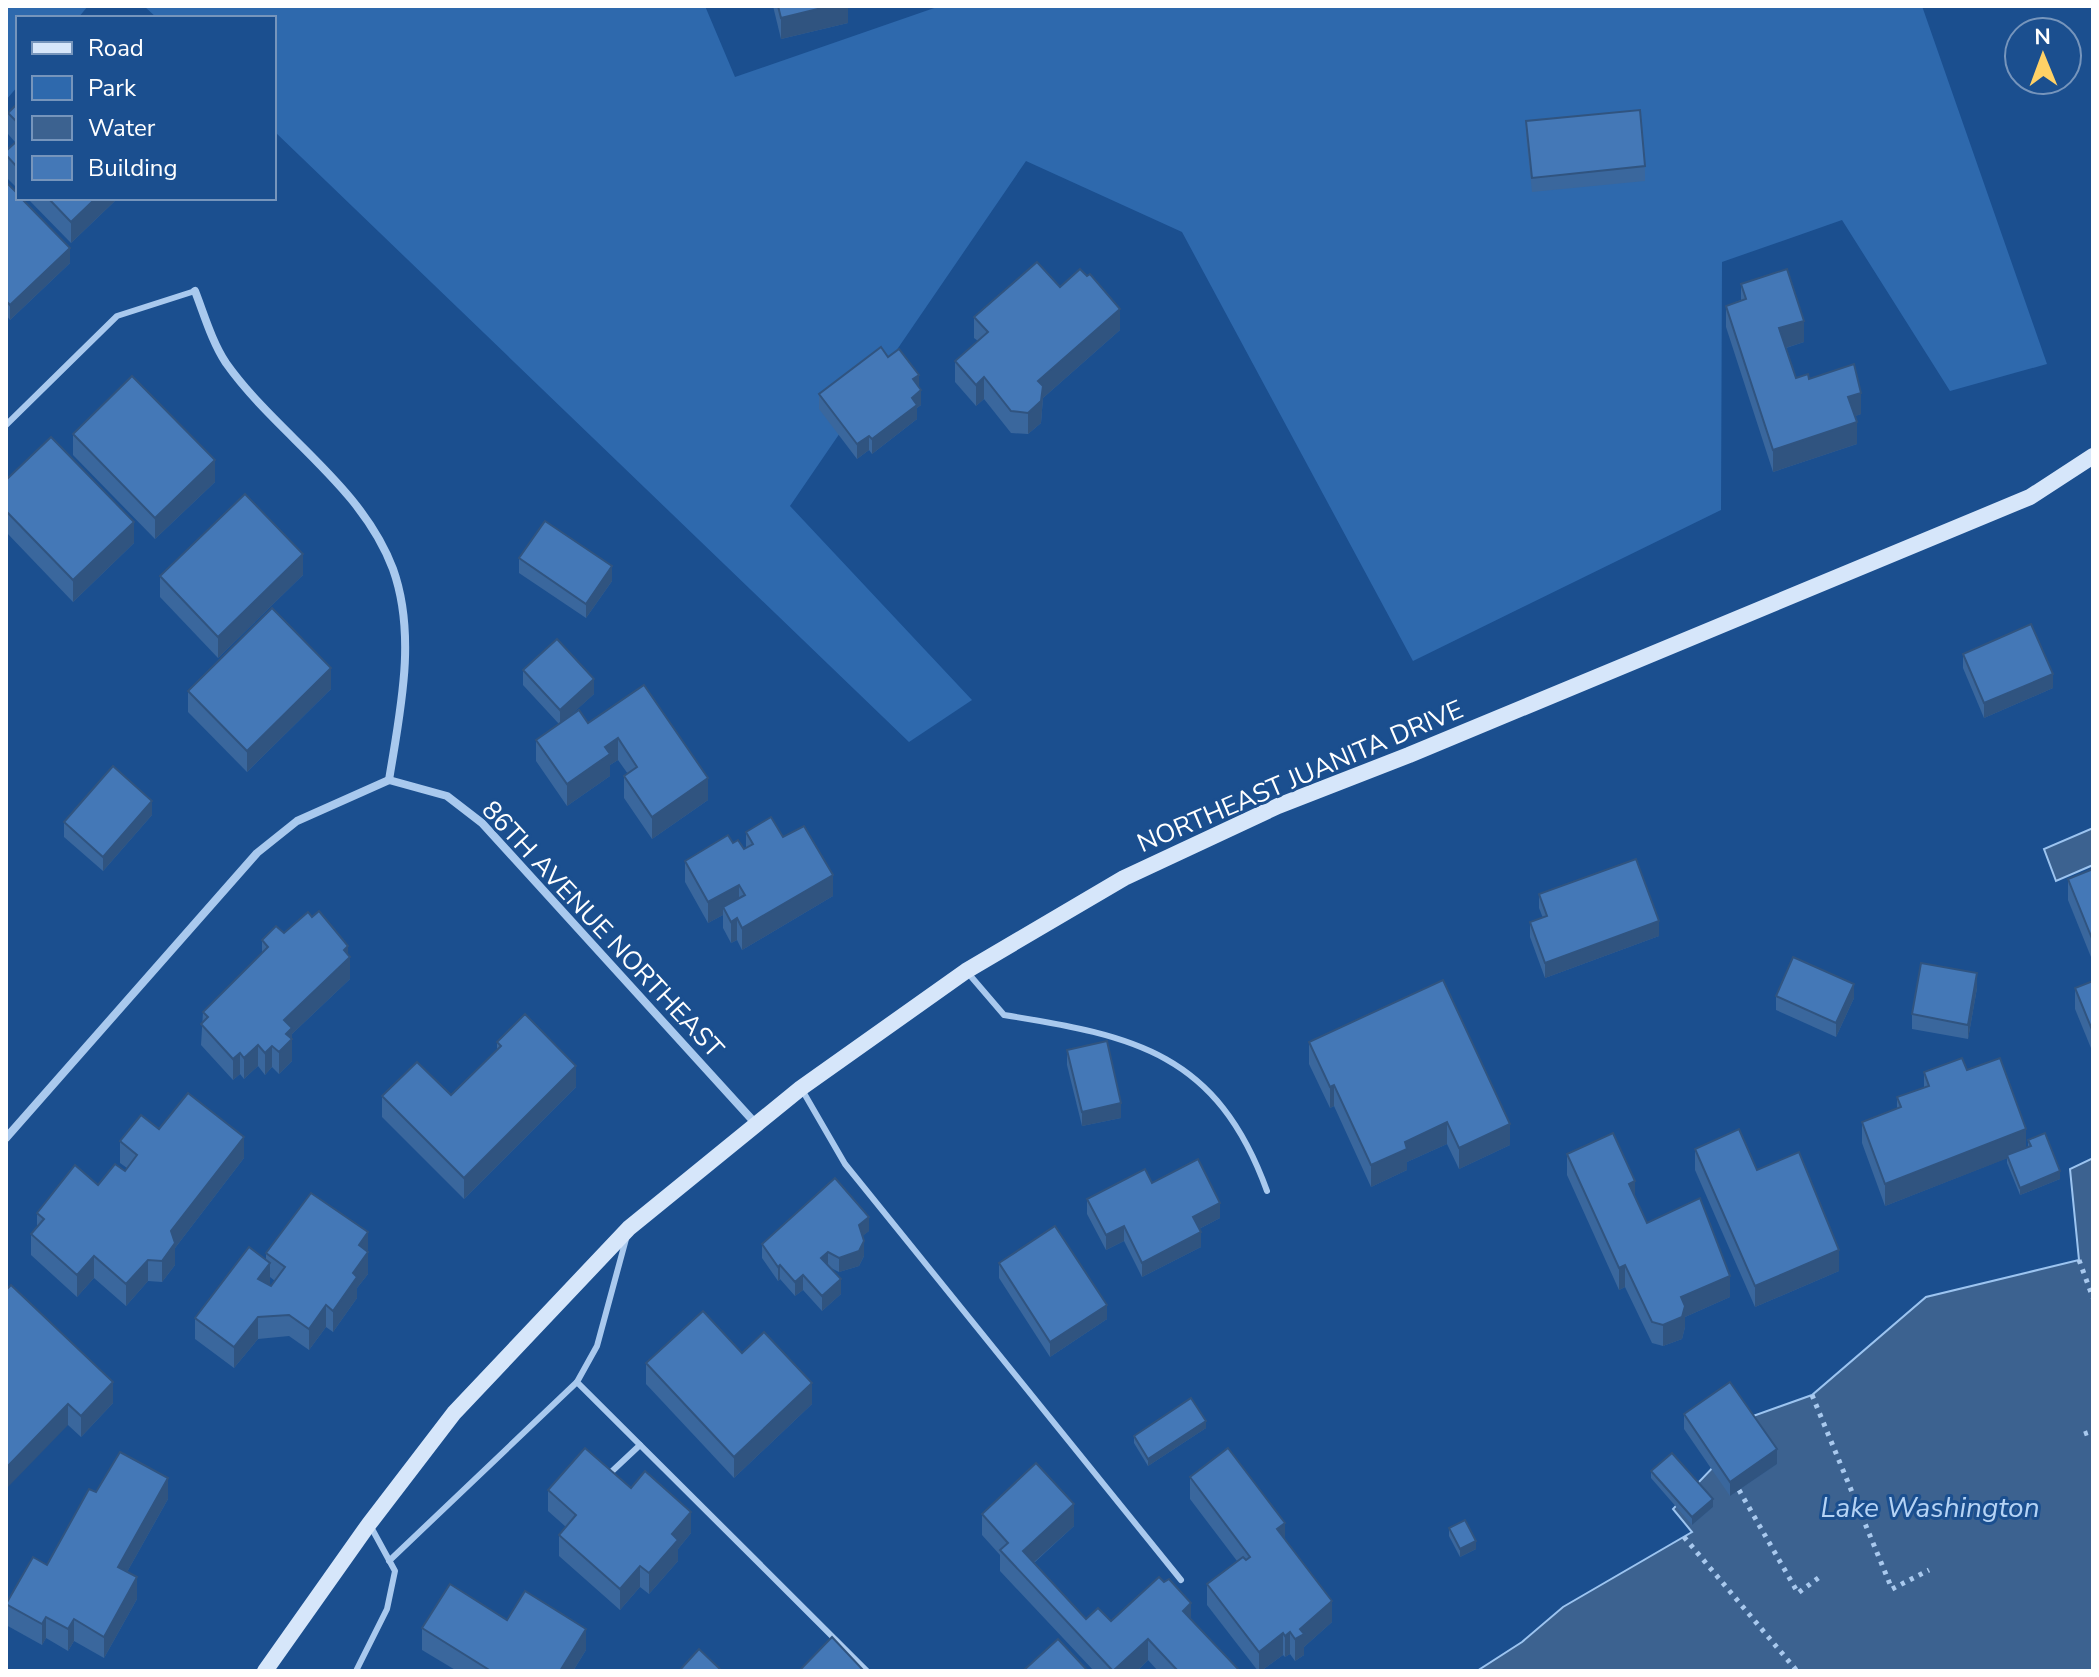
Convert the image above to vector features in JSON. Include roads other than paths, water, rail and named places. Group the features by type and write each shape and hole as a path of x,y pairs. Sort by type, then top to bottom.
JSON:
{"main road":[{"name":"NORTHEAST JUANITA DRIVE","path":"265,1671 369,1524 454,1413 629,1228 801,1088 966,971 1124,878 1278,806 1424,749 2030,497 2093,456"}],"street":[{"path":"6,1138 257,853 297,821 389,780 403,692 404,640 393,570 363,511 226,362 195,291"},
{"name":"86TH AVENUE NORTHEAST","path":"389,780 447,796 482,823 756,1124"}],"lane":[{"path":"6,425 117,316 195,291"},
{"path":"966,971 1004,1015 1078,1025 1130,1042 1173,1062 1221,1102 1254,1154 1267,1191"},
{"path":"801,1088 845,1164 1181,1580"},
{"path":"389,1561 577,1382 597,1346 629,1228"},
{"path":"577,1382 867,1671"},
{"path":"608,1475 640,1445"},
{"path":"356,1671 387,1609 395,1571 369,1524"}],"water":[{"path":"2093,828 2093,865 2056,881 2044,849"},
{"name":"Lake Washington","path":"2093,1158 2093,1671 1477,1671 1522,1642 1563,1607 1692,1532 1673,1509 1721,1459 1739,1421 1812,1395 1926,1297 2079,1260 2070,1169"}]}
